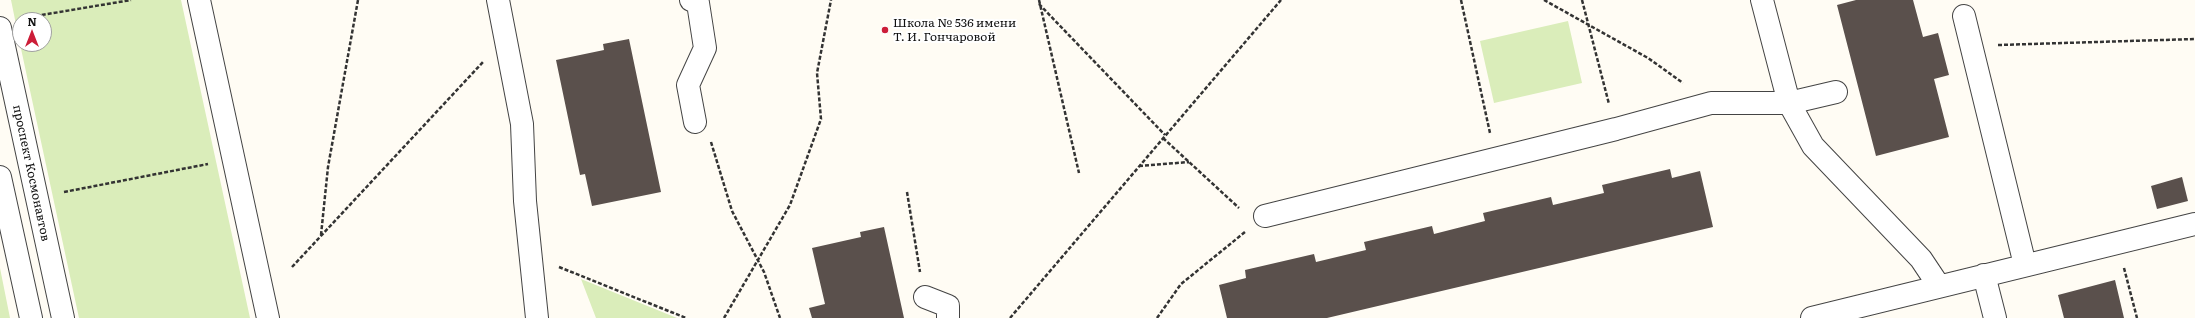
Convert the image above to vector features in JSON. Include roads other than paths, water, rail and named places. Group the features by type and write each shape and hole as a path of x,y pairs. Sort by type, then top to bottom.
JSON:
{"street":[{"path":"199,0 268,318"},
{"path":"498,0 522,124 525,201 537,318"},
{"path":"691,0 698,3 705,48 688,85 695,122"},
{"path":"1762,0 1789,104 1814,146 1920,259 1938,286"},
{"path":"1964,16 2024,265"},
{"name":"проспект Космонавтов","path":"0,28 63,318"},
{"path":"1260,220 1616,129 1710,103 1789,104 1836,92"},
{"path":"0,177 30,318"},
{"path":"1812,318 2195,224"},
{"path":"1984,275 1995,318"},
{"path":"924,297 948,306 948,318"}],"place":[{"name":"Школа № 536 имени Т. И. Гончаровой","path":"885,30"}]}
